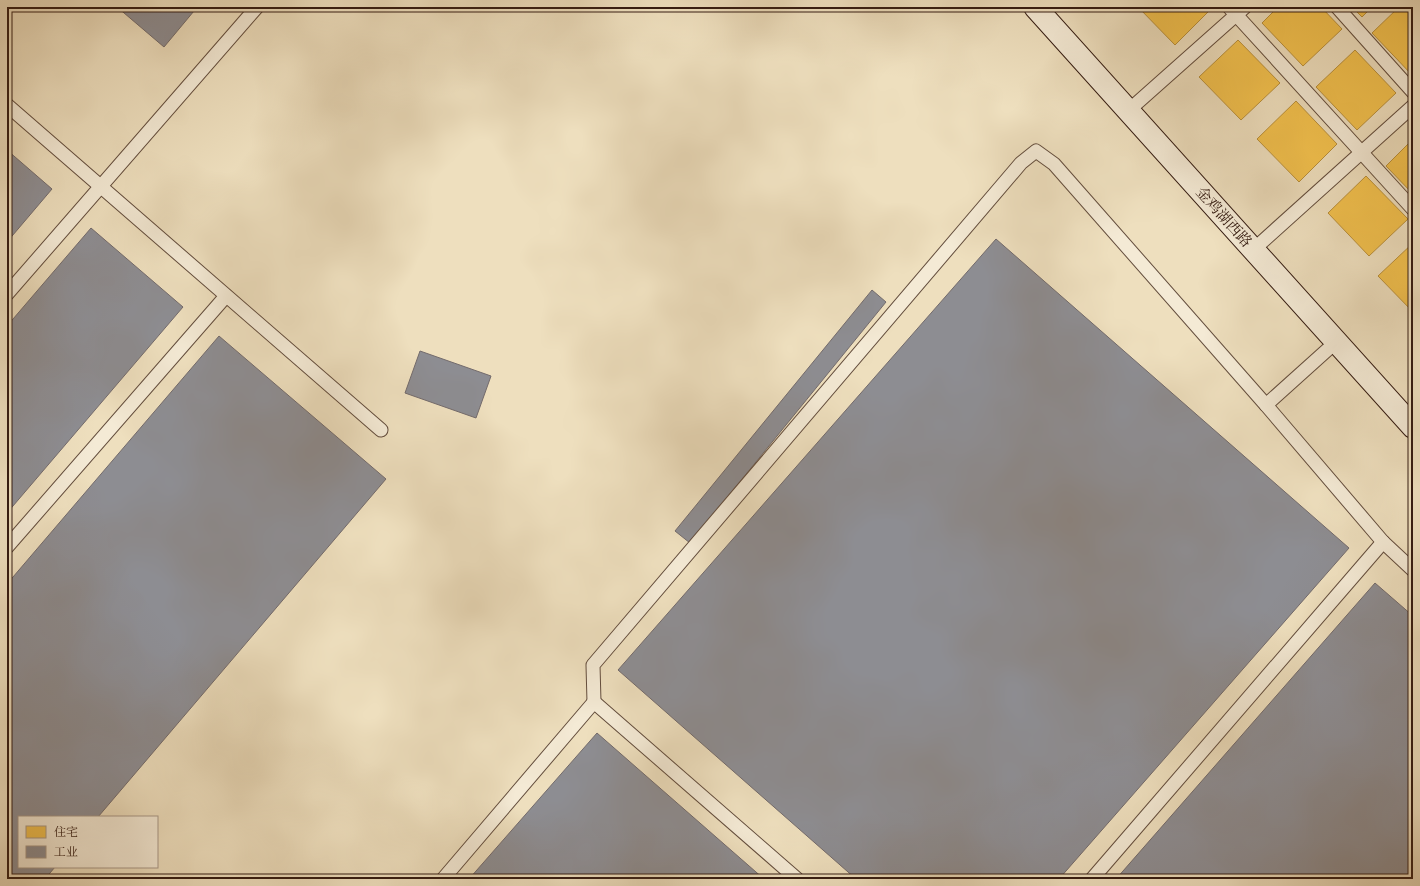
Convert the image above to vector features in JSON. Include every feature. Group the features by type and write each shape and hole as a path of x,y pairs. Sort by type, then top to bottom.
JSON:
{"street":[{"name":"金鸡湖西路","path":"1035,7 1413,428"}],"lane":[{"path":"7,294 257,7"},
{"path":"1336,7 1413,92"},
{"path":"1128,111 1237,10 1361,153 1413,210"},
{"path":"7,105 381,430"},
{"path":"1253,250 1413,106"},
{"path":"443,879 594,702 593,665 1021,164 1036,151 1054,164 1266,405 1383,542 1413,570"},
{"path":"7,547 226,296"},
{"path":"1266,405 1336,342"},
{"path":"1092,879 1383,542"},
{"path":"594,702 797,879"}],"building: 住宅":[{"path":"1138,7 1213,7 1175,45"},
{"path":"1278,7 1321,7 1342,29 1303,66 1262,23"},
{"path":"1352,7 1372,7 1362,17"},
{"path":"1399,7 1413,7 1413,76 1372,33"},
{"path":"1238,40 1280,83 1241,120 1199,77"},
{"path":"1355,50 1396,93 1357,130 1316,87"},
{"path":"1296,101 1337,144 1299,182 1257,139"},
{"path":"1413,139 1413,194 1386,166"},
{"path":"1366,176 1408,219 1369,256 1328,213"},
{"path":"1413,243 1413,312 1378,276"}],"building: 工业":[{"path":"117,7 189,7 194,11 164,47"},
{"path":"7,150 52,189 7,242"},
{"path":"91,228 183,307 7,513 7,326"},
{"path":"996,239 1349,548 1059,879 856,879 618,670"},
{"path":"872,290 886,302 690,543 675,531"},
{"path":"219,336 386,479 99,816 18,816 18,868 54,868 45,879 7,879 7,584"},
{"path":"420,351 491,376 476,418 405,393"},
{"path":"1375,583 1413,616 1413,879 1116,879"},
{"path":"597,733 764,879 469,879"}]}
